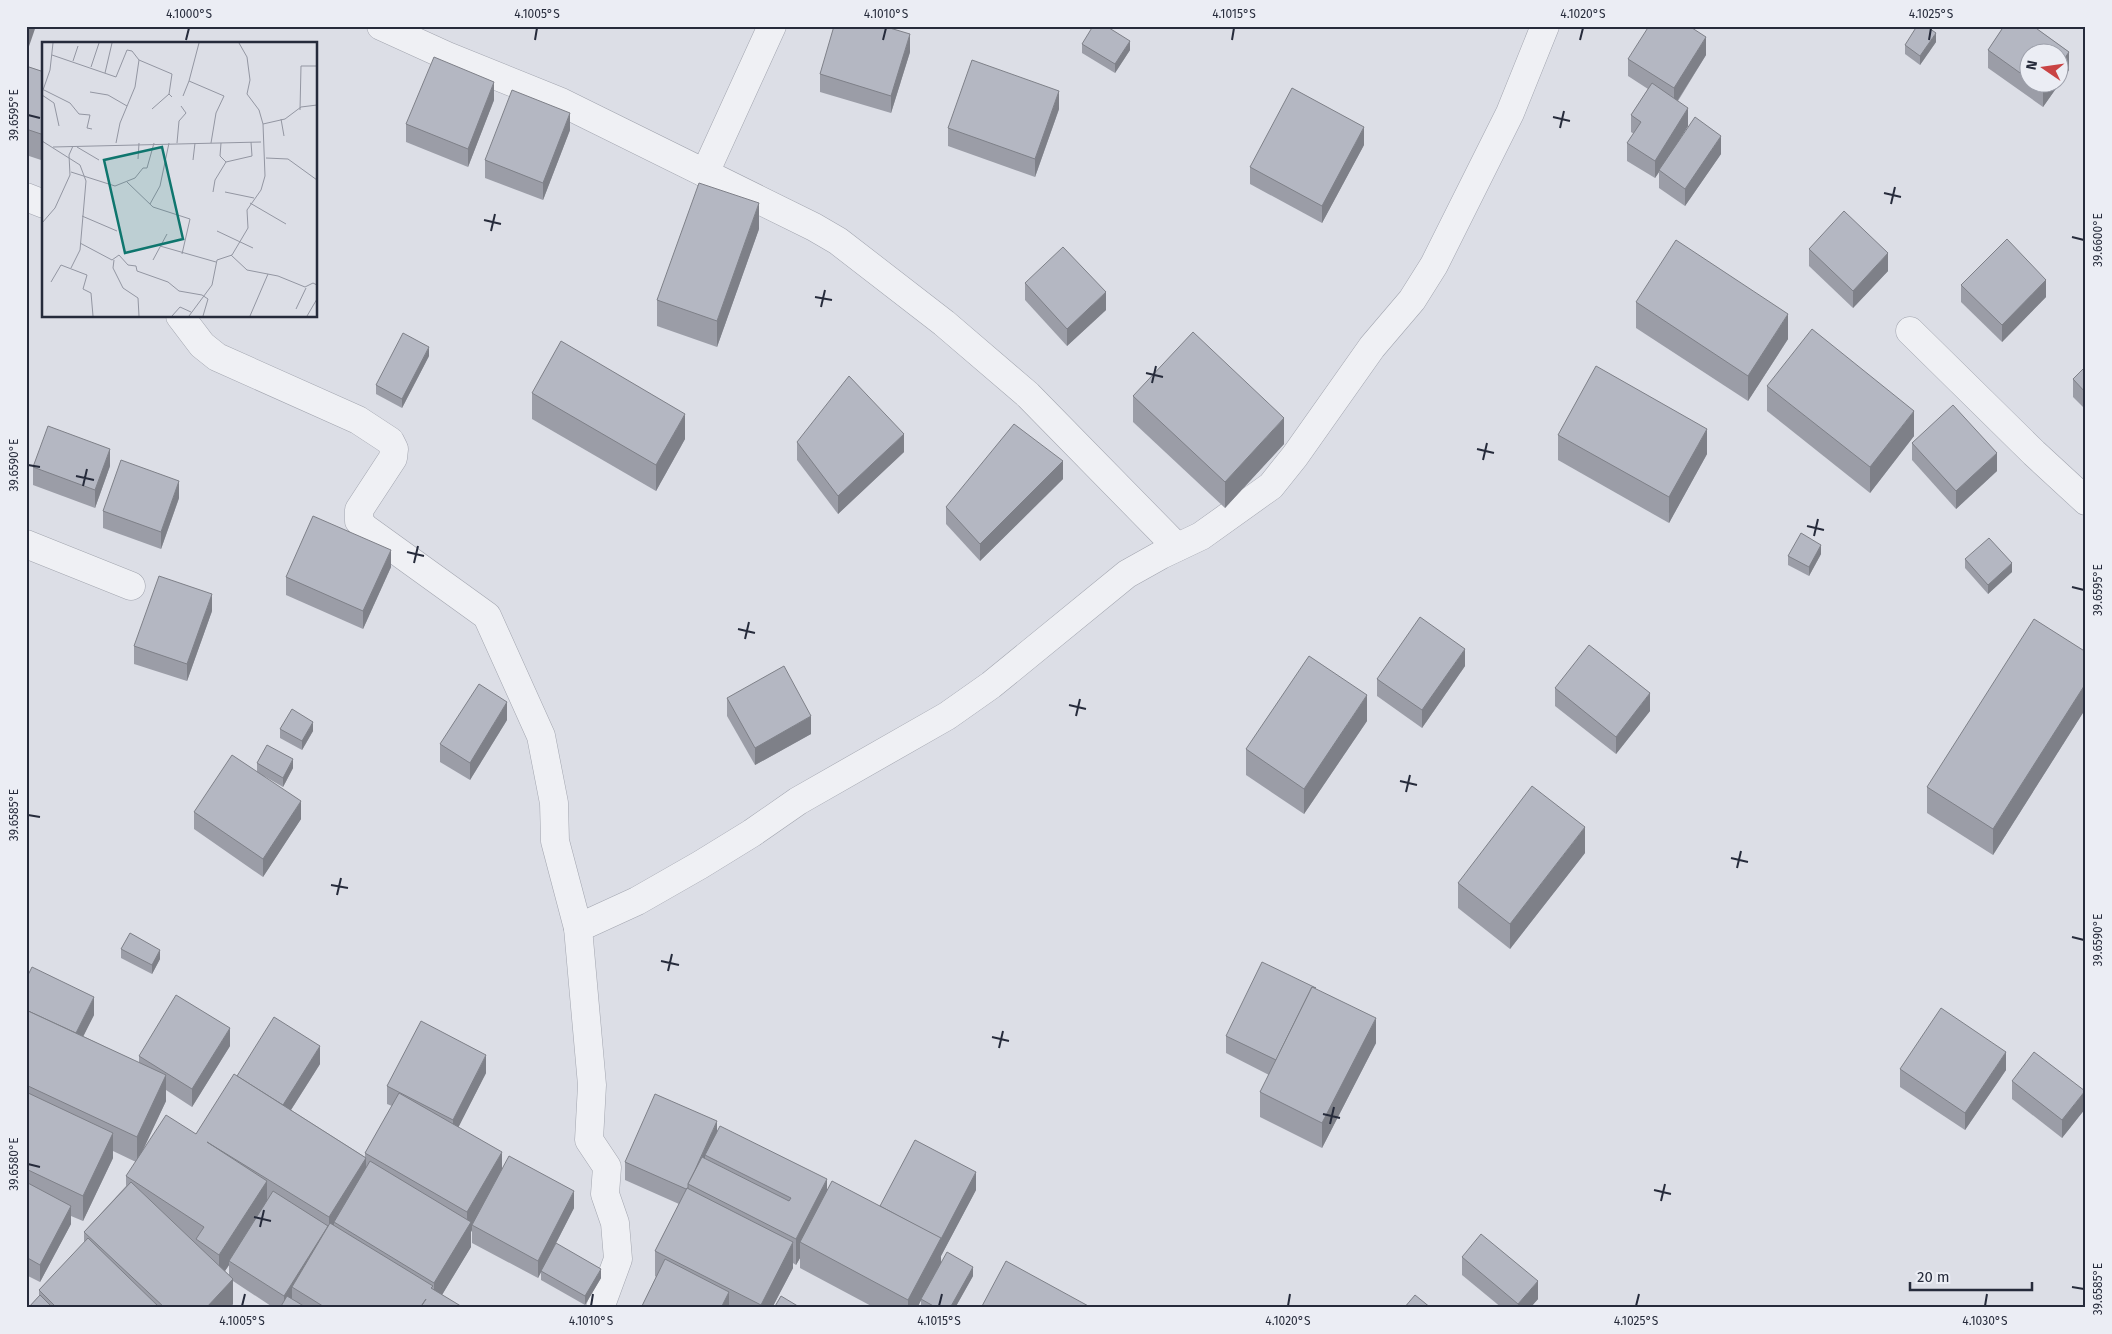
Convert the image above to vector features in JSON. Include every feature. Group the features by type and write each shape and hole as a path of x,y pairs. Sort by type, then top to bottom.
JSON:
{"street":[{"path":"381,26 447,56 561,102 814,227 838,241 944,323 1028,395 1177,547"},
{"path":"705,173 772,26"},
{"path":"578,928 637,901 692,870 752,833 798,801 947,716 991,685 1127,574 1201,536 1271,486 1295,456 1372,347 1412,300 1434,264 1510,113 1545,26"},
{"path":"26,197 42,203"},
{"path":"182,318 202,345 217,357 358,420 390,441 394,448 393,458 359,510 359,521 365,528 480,610 491,623 540,736 554,803 554,841 578,928 592,1085 590,1140 607,1167 605,1194 615,1223 618,1259 600,1308"},
{"path":"1910,331 2034,453 2086,501"},
{"path":"26,544 131,586"}],"building":[{"path":"26,26 30,26 26,38"},
{"path":"834,26 883,26 910,34 891,96 820,74"},
{"path":"1093,26 1106,26 1130,41 1115,64 1082,44"},
{"path":"1649,26 1689,26 1706,37 1674,88 1628,59"},
{"path":"1917,26 1926,26 1936,33 1920,56 1905,45"},
{"path":"2004,26 2033,26 2055,42 2020,42 2020,73 1988,50"},
{"path":"434,57 494,82 468,149 406,124"},
{"path":"972,60 1059,91 1035,159 948,128"},
{"path":"26,66 42,71 42,134 26,129"},
{"path":"1652,83 1688,108 1655,161 1627,143 1641,122 1631,115"},
{"path":"1292,88 1364,127 1322,206 1250,167"},
{"path":"512,90 570,113 543,183 485,160"},
{"path":"1695,117 1721,136 1685,189 1659,170"},
{"path":"699,183 759,203 717,321 657,300"},
{"path":"1844,211 1888,253 1853,291 1809,249"},
{"path":"2007,239 2046,280 2002,325 1961,285"},
{"path":"1676,240 1788,314 1748,376 1636,302"},
{"path":"1063,247 1106,292 1067,329 1025,283"},
{"path":"1812,329 1914,411 1870,467 1767,386"},
{"path":"1193,332 1284,418 1225,482 1133,396"},
{"path":"403,333 429,347 402,399 376,385"},
{"path":"561,341 685,414 656,465 532,393"},
{"path":"1596,366 1707,429 1669,497 1558,435"},
{"path":"2086,366 2086,393 2073,379"},
{"path":"849,376 904,434 838,496 797,442"},
{"path":"1953,405 1997,453 1956,491 1912,443"},
{"path":"1014,424 1063,461 980,544 946,507"},
{"path":"48,426 110,449 95,490 33,467"},
{"path":"121,460 179,481 161,532 103,511"},
{"path":"313,516 391,550 363,611 286,577"},
{"path":"1801,533 1821,545 1809,567 1788,556"},
{"path":"1989,538 2012,563 1988,585 1965,559"},
{"path":"159,576 212,594 187,664 134,646"},
{"path":"1420,617 1465,649 1422,710 1377,679"},
{"path":"2034,619 2086,652 2086,683 1993,829 1927,787"},
{"path":"1589,645 1650,693 1616,737 1555,688"},
{"path":"1309,656 1367,695 1304,789 1246,749"},
{"path":"784,666 811,716 755,748 727,698"},
{"path":"479,684 507,702 470,763 440,744"},
{"path":"292,709 313,722 302,741 280,729"},
{"path":"267,745 293,759 283,778 257,763"},
{"path":"232,755 301,801 263,859 194,812"},
{"path":"1532,786 1585,827 1510,924 1458,883"},
{"path":"130,933 160,950 152,965 121,949"},
{"path":"1262,962 1316,988 1312,987 1276,1060 1226,1036"},
{"path":"32,967 94,997 76,1033 26,1010 26,979"},
{"path":"1312,987 1376,1018 1322,1123 1260,1092"},
{"path":"176,995 230,1028 192,1089 139,1056"},
{"path":"1941,1008 2006,1052 1965,1113 1900,1069"},
{"path":"26,1010 166,1075 137,1137 26,1085"},
{"path":"274,1017 320,1046 283,1105 237,1076"},
{"path":"421,1021 486,1055 453,1120 387,1086"},
{"path":"2034,1052 2085,1091 2062,1120 2012,1081"},
{"path":"234,1074 366,1158 329,1217 207,1142 267,1181 219,1255 196,1239 204,1227 126,1176 166,1115 196,1134"},
{"path":"26,1092 113,1133 83,1196 26,1169"},
{"path":"399,1093 502,1152 467,1212 365,1153"},
{"path":"655,1094 717,1121 686,1189 625,1162"},
{"path":"720,1126 827,1179 796,1239 688,1184 702,1157 789,1201 791,1198 705,1155"},
{"path":"915,1140 976,1172 941,1239 880,1206"},
{"path":"509,1156 574,1191 538,1261 472,1225"},
{"path":"370,1161 471,1222 434,1283 334,1222"},
{"path":"832,1181 941,1238 908,1300 800,1242"},
{"path":"26,1182 71,1206 40,1265 26,1257"},
{"path":"131,1182 233,1279 206,1308 165,1308 84,1232"},
{"path":"687,1188 793,1242 761,1305 655,1251"},
{"path":"273,1191 328,1226 284,1296 229,1261"},
{"path":"330,1223 433,1286 431,1288 464,1308 326,1308 292,1287"},
{"path":"1481,1234 1538,1281 1518,1304 1462,1257"},
{"path":"88,1238 160,1308 57,1308 39,1290"},
{"path":"556,1243 601,1269 585,1296 541,1271"},
{"path":"947,1252 973,1267 950,1308 937,1308 921,1299"},
{"path":"665,1259 729,1292 721,1308 641,1308"},
{"path":"1006,1261 1092,1308 981,1308"},
{"path":"40,1295 53,1308 28,1308"},
{"path":"1415,1295 1431,1308 1404,1308"},
{"path":"287,1296 307,1308 280,1308"},
{"path":"781,1296 801,1308 774,1308"}]}
